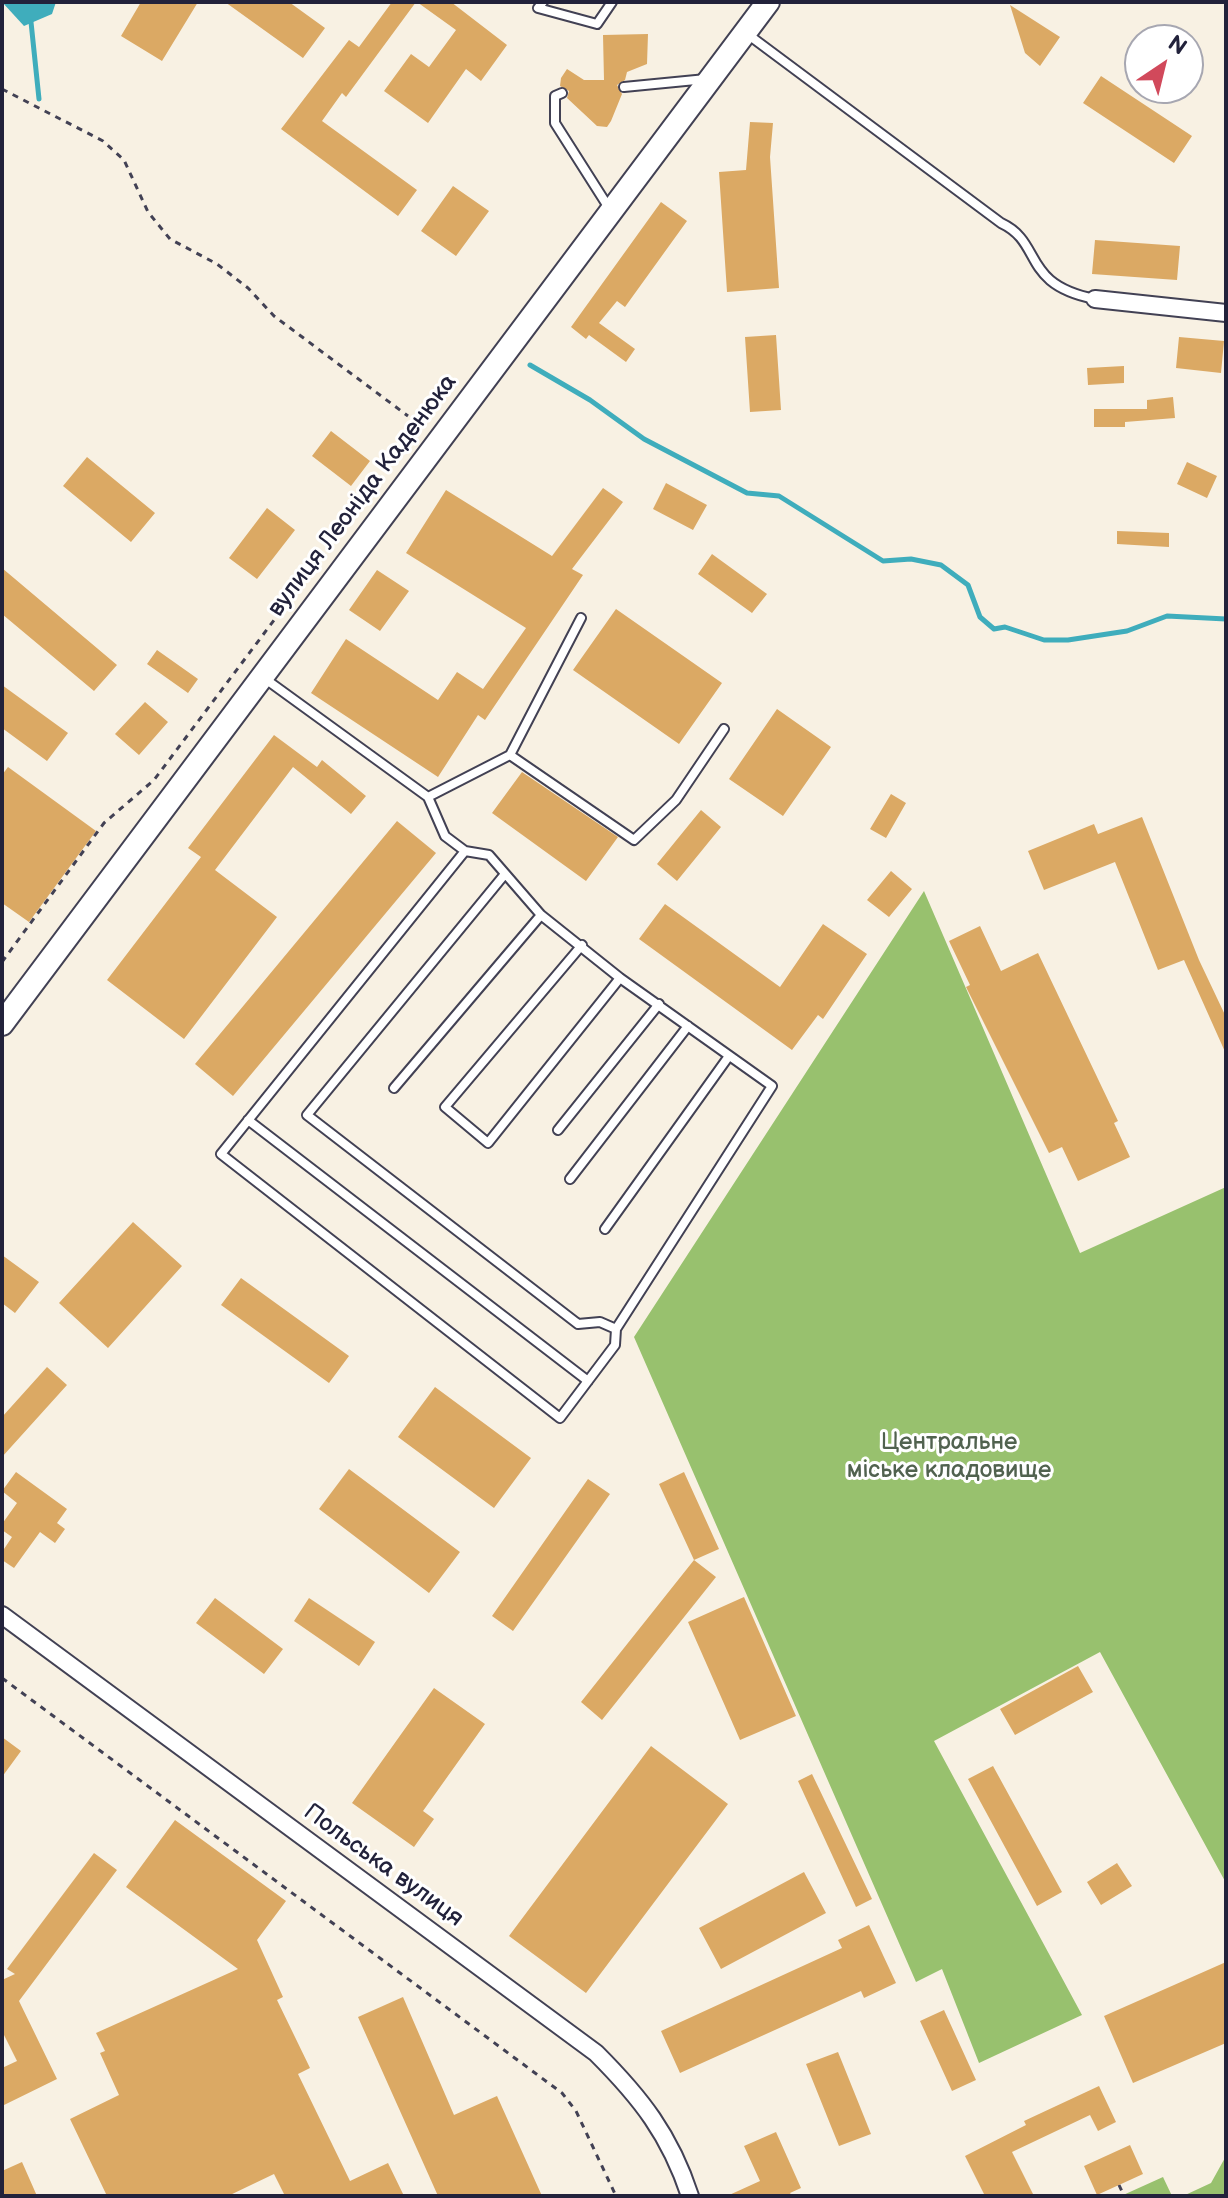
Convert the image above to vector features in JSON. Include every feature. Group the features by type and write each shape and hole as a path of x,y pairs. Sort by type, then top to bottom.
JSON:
{"street":[{"name":"вулиця Леоніда Каденюка","path":"2,1024 768,2"},
{"path":"1095,299 1226,313"},
{"name":"Польська вулиця","path":"2,1615 596,2053 637,2093 676,2153 690,2196"}],"lane":[{"path":"543,2 538,8 597,24 612,2"},
{"path":"745,33 1001,223 1018,231 1035,266 1050,284 1070,294 1095,299"},
{"path":"624,87 711,78"},
{"path":"562,93 555,96 555,123 611,211"},
{"path":"428,797 510,755 581,618"},
{"path":"261,675 428,797 445,836 465,851 489,855 541,915 620,978 772,1086 616,1329 615,1345 560,1418 221,1154 465,851"},
{"path":"510,755 634,840 676,800 724,729"},
{"path":"505,874 307,1115 578,1324 600,1322 616,1329"},
{"path":"394,1088 541,915"},
{"path":"582,945 445,1107 488,1143 620,978"},
{"path":"558,1130 659,1004"},
{"path":"570,1179 688,1026"},
{"path":"605,1229 729,1056"},
{"path":"248,1120 588,1381"}],"path":[{"path":"2,89 103,141 124,160 148,212 170,239 217,264 248,288 274,316 408,416"},
{"path":"2,962 104,823 154,780 419,427"},
{"path":"2,1678 562,2093 576,2111 616,2196"},
{"path":"1119,2185 1124,2196"}],"green space":[{"name":"Центральне міське кладовище","path":"924,891 1080,1253 1226,1187 1226,1883 1100,1652 934,1741 1082,2015 979,2063 942,1969 916,1982 634,1337"},
{"path":"1226,2156 1226,2196 1183,2196 1211,2183"},
{"path":"1163,2177 1172,2196 1121,2196"}],"water":[{"path":"2,2 56,2 52,14 24,26"}],"building":[{"path":"141,2 198,2 162,61 121,36"},
{"path":"225,2 289,2 325,28 303,58"},
{"path":"392,2 416,2 346,97 342,93 322,121 417,190 398,216 281,129 349,40 359,47"},
{"path":"417,2 451,2 507,45 481,81 466,69 428,123 384,91 411,54 429,67 456,30"},
{"path":"1010,5 1060,37 1040,66 1025,53"},
{"path":"648,34 647,64 627,72 625,80 617,85 622,94 611,121 607,127 597,126 567,98 569,91 560,86 561,78 567,69 584,80 604,80 603,35"},
{"path":"1101,76 1124,91 1124,104 1143,104 1192,136 1174,163 1083,103"},
{"path":"750,122 773,123 770,157 779,288 727,292 719,172 746,170"},
{"path":"453,186 489,211 456,256 421,231"},
{"path":"661,202 687,221 625,307 617,301 599,323 635,349 626,362 589,335 586,339 571,327"},
{"path":"1095,240 1180,246 1177,280 1092,274"},
{"path":"776,335 781,410 750,412 745,337"},
{"path":"1179,337 1224,341 1221,373 1176,368"},
{"path":"1124,366 1124,383 1088,385 1087,368"},
{"path":"1173,397 1175,418 1125,422 1125,427 1094,427 1094,409 1147,409 1147,400"},
{"path":"331,431 370,461 351,486 312,456"},
{"path":"87,457 155,513 131,542 63,486"},
{"path":"1187,462 1217,476 1207,498 1177,484"},
{"path":"666,483 707,505 693,530 653,509"},
{"path":"603,488 623,502 572,569 583,575 485,720 478,715 438,777 311,693 346,639 438,700 457,672 483,689 526,628 406,553 446,490 552,556"},
{"path":"267,508 295,530 257,579 229,558"},
{"path":"1117,531 1169,533 1169,547 1117,544"},
{"path":"712,554 767,594 752,613 698,574"},
{"path":"2,568 117,665 94,691 2,614"},
{"path":"377,570 409,591 380,631 349,610"},
{"path":"616,609 722,683 679,744 573,670"},
{"path":"157,650 198,679 188,693 147,664"},
{"path":"2,685 68,733 47,761 2,728"},
{"path":"145,702 168,722 139,755 115,734"},
{"path":"777,709 831,747 783,816 729,779"},
{"path":"274,735 317,767 322,760 366,796 351,814 293,767 215,870 277,917 184,1039 107,980 201,857 188,848"},
{"path":"8,767 96,831 29,922 2,903 2,775"},
{"path":"522,772 618,837 586,881 492,813"},
{"path":"891,794 906,803 886,838 870,829"},
{"path":"701,810 721,827 677,881 657,864"},
{"path":"1142,817 1199,960 1226,1017 1226,1054 1184,960 1158,970 1115,862 1044,890 1028,851 1094,824 1098,834"},
{"path":"397,821 436,853 233,1096 195,1064"},
{"path":"891,871 912,889 889,917 867,900"},
{"path":"665,904 780,987 823,924 867,954 823,1019 818,1015 792,1050 639,939"},
{"path":"980,926 1001,971 1038,953 1118,1121 1114,1123 1130,1157 1078,1181 1062,1147 1049,1153 966,987 970,985 949,941"},
{"path":"133,1222 182,1266 108,1348 59,1303"},
{"path":"2,1255 39,1282 15,1313 2,1303"},
{"path":"241,1278 349,1356 329,1383 221,1305"},
{"path":"47,1367 67,1385 2,1457 2,1417"},
{"path":"435,1387 531,1458 494,1508 398,1437"},
{"path":"349,1469 460,1552 429,1593 319,1509"},
{"path":"16,1472 67,1509 57,1523 65,1529 55,1543 40,1532 14,1568 2,1560 2,1552 12,1537 2,1530 2,1524 17,1503 2,1491"},
{"path":"684,1472 719,1549 694,1560 659,1484"},
{"path":"588,1479 610,1494 513,1631 492,1616"},
{"path":"694,1560 716,1577 602,1720 581,1702"},
{"path":"744,1597 796,1716 740,1740 688,1622"},
{"path":"215,1598 283,1649 264,1674 196,1623"},
{"path":"309,1598 375,1642 359,1666 294,1621"},
{"path":"1078,1666 1093,1692 1015,1735 1000,1709"},
{"path":"434,1688 485,1724 423,1811 434,1819 414,1847 352,1803"},
{"path":"2,1737 21,1751 2,1777"},
{"path":"651,1746 728,1804 586,1993 509,1936"},
{"path":"993,1766 1062,1892 1037,1906 968,1779"},
{"path":"812,1774 872,1899 856,1907 798,1781"},
{"path":"175,1820 286,1901 257,1940 283,1997 277,2000 310,2068 298,2074 350,2181 388,2163 404,2196 285,2196 274,2174 228,2196 107,2196 70,2119 119,2095 100,2053 105,2051 96,2033 238,1969 126,1887"},
{"path":"94,1853 117,1870 19,2001 57,2079 2,2106 2,2068 17,2061 2,2031 2,1980 15,1974 7,1969"},
{"path":"1117,1863 1132,1886 1101,1905 1087,1882"},
{"path":"804,1872 826,1913 721,1969 699,1928"},
{"path":"869,1925 896,1983 864,1998 861,1991 680,2073 661,2031 842,1948 838,1940"},
{"path":"1226,1962 1226,2043 1133,2083 1104,2016"},
{"path":"403,1997 454,2115 497,2096 542,2196 438,2196 358,2017"},
{"path":"944,2010 976,2080 952,2091 920,2021"},
{"path":"838,2052 871,2134 839,2146 806,2064"},
{"path":"1099,2086 1116,2122 1098,2131 1090,2115 1012,2152 1034,2196 985,2196 965,2156 1026,2125 1024,2121"},
{"path":"776,2132 801,2188 790,2193 792,2196 727,2196 760,2181 744,2146"},
{"path":"1130,2145 1143,2174 1097,2195 1084,2166"},
{"path":"22,2162 37,2196 2,2196 2,2171"}],"waterway":[{"path":"31,22 39,99"},
{"path":"530,365 590,400 644,439 747,493 779,496 883,561 911,559 941,565 968,585 980,617 994,629 1005,627 1044,640 1068,640 1127,631 1167,616 1226,619"}]}
